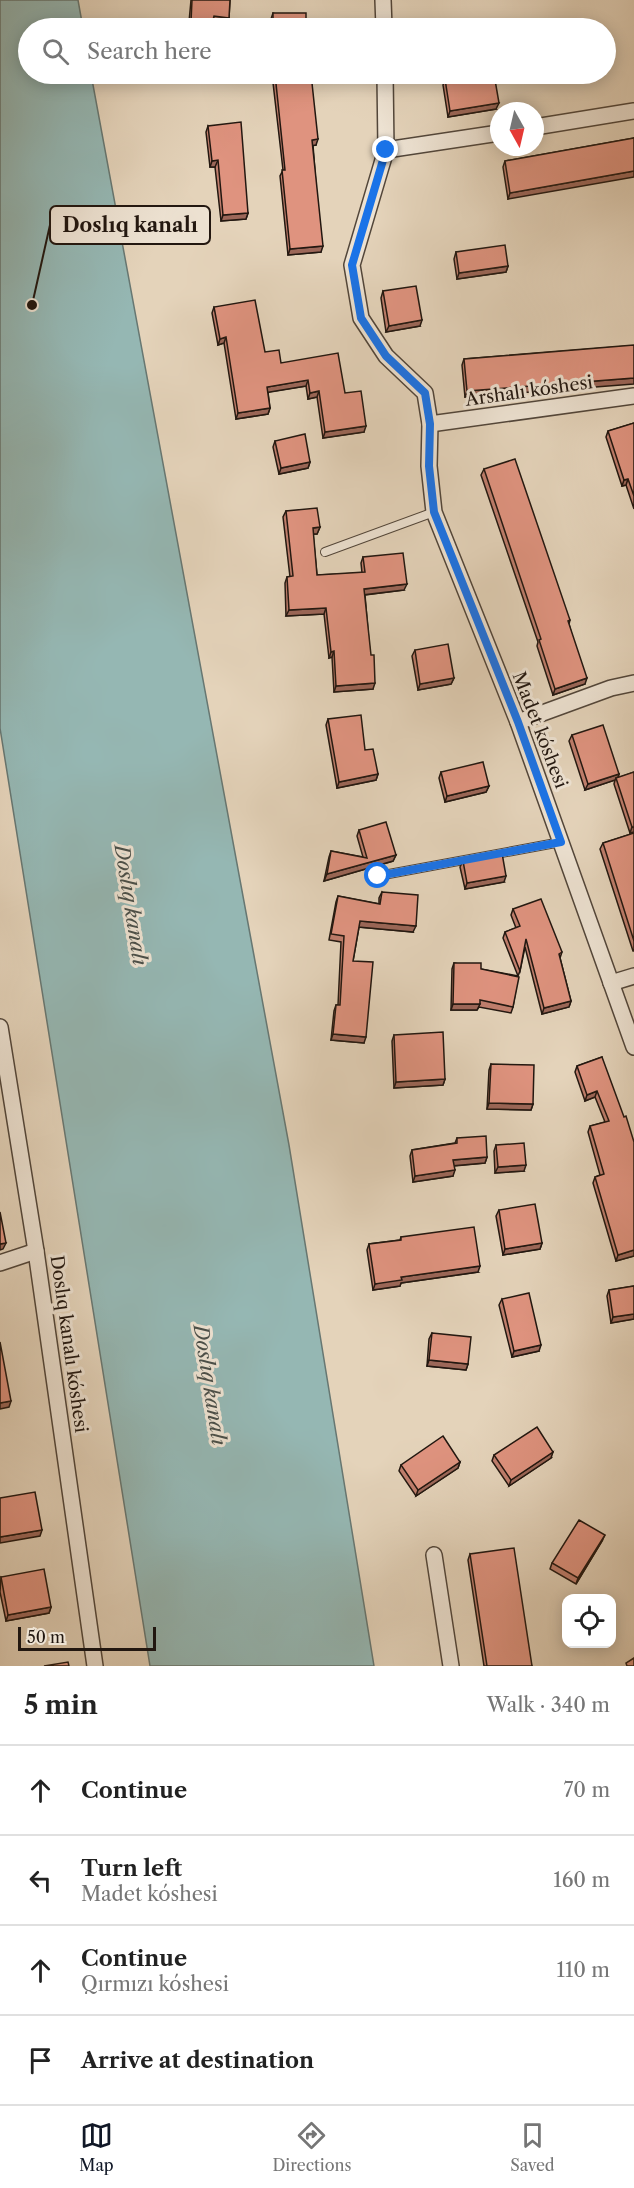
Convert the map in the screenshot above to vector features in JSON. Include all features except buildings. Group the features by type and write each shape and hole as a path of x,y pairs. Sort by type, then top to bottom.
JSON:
{"street":[{"path":"383,0 384,18"},
{"name":"Madet kóshesi","path":"385,84 386,150 352,265 361,318 386,356 425,393 430,424 429,466 434,512 518,722 634,1047"},
{"path":"544,126 634,111"},
{"path":"386,150 490,133"},
{"name":"Arshalı kóshesi","path":"430,424 634,396"},
{"path":"518,722 611,688 634,683"},
{"path":"611,983 634,976"},
{"name":"Doslıq kanalı kóshesi","path":"0,1027 36,1251 95,1666"},
{"path":"0,1263 36,1251"},
{"path":"434,1555 452,1666"}],"lane":[{"path":"325,552 434,512"},
{"path":"378,876 561,842"}],"water":[{"path":"0,0 78,0 81,18 18,18 18,84 93,84 289,1145 374,1666 150,1666 0,728"}],"place":[{"name":"Doslıq kanalı","path":"32,305"}],"route":[{"path":"378,876 561,842 518,722 434,512 429,466 430,424 425,393 386,356 361,318 352,265 386,150"}]}
